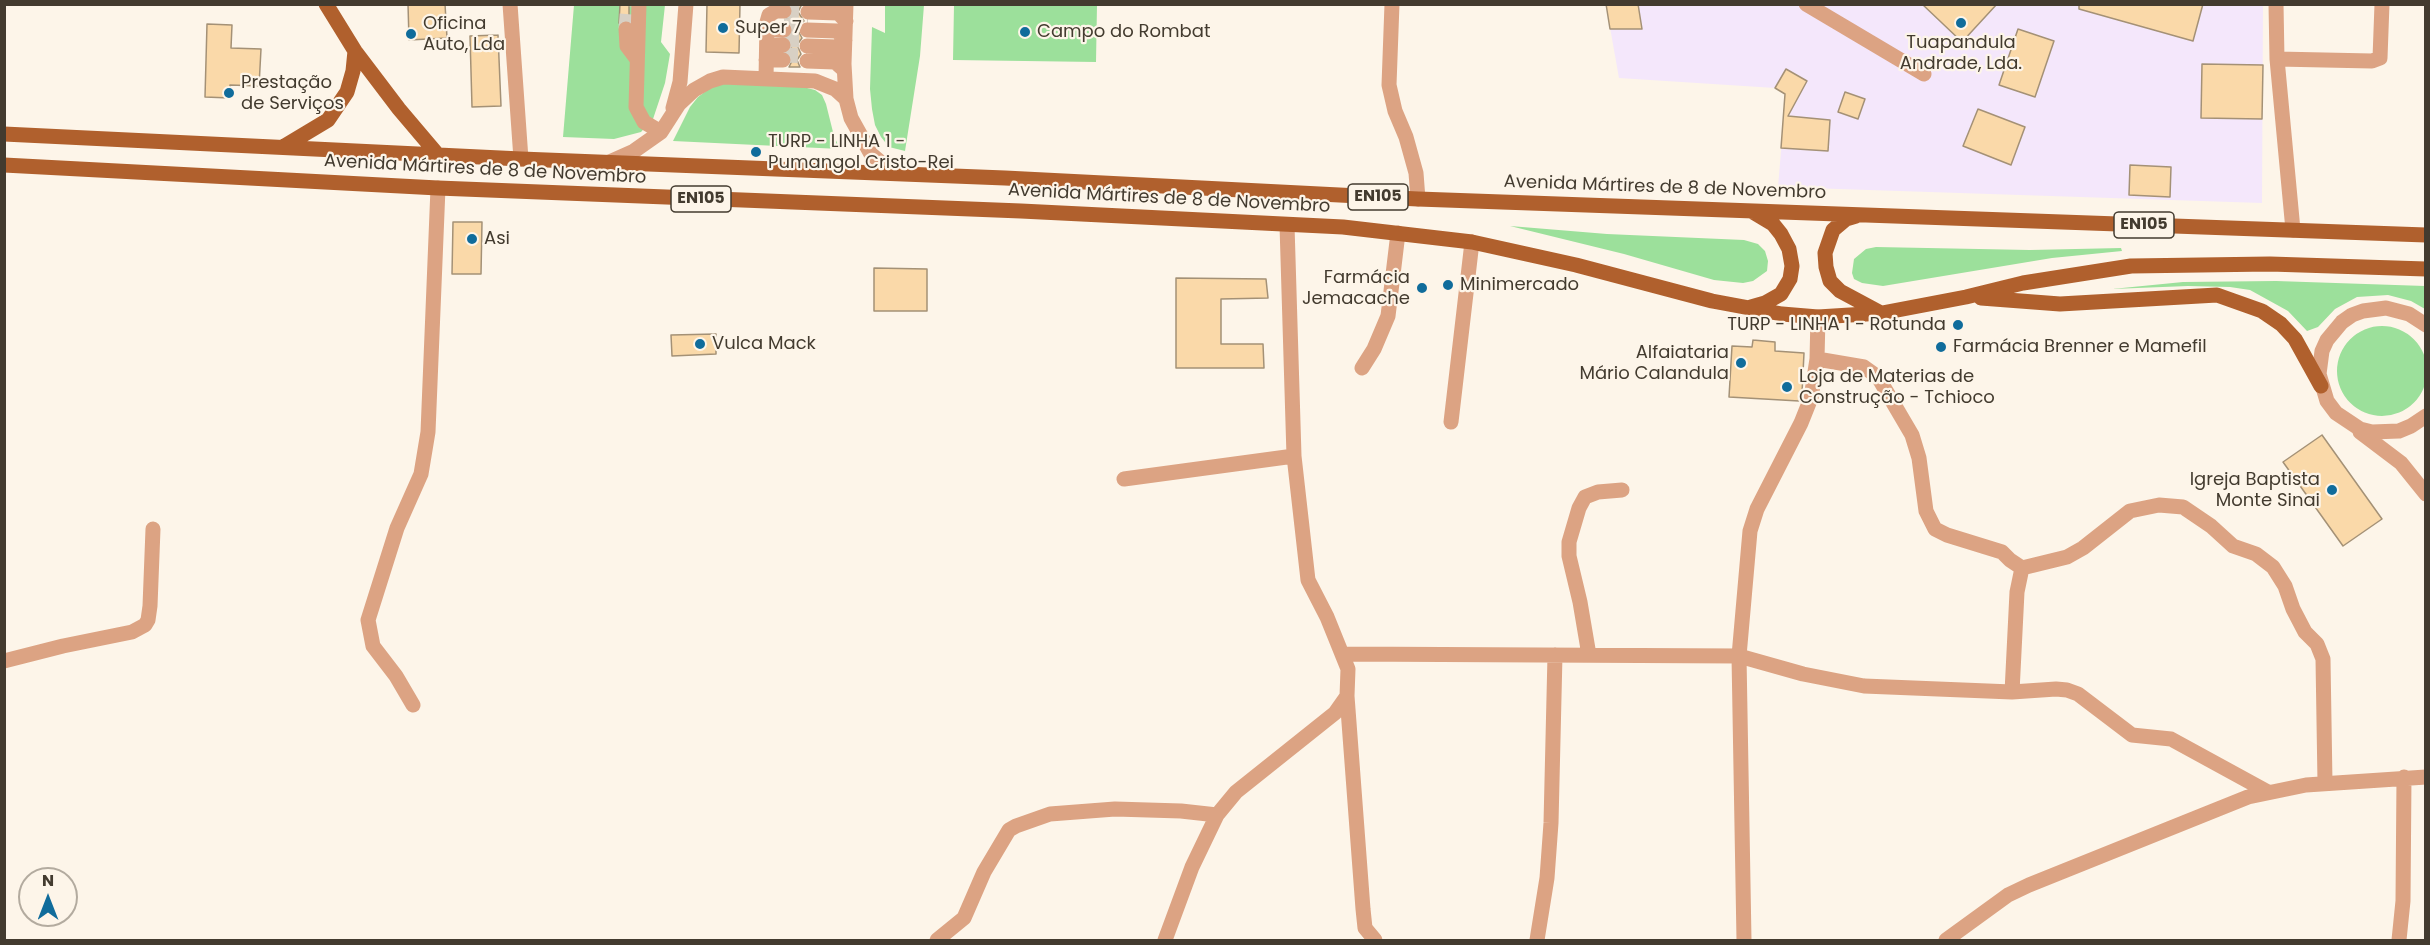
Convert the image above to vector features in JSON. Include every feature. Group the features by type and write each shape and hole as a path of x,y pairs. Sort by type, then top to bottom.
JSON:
{"main road":[{"path":"326,4 355,51 438,155"},
{"path":"283,147 328,120 347,92 353,71 355,51"},
{"name":"Avenida Mártires de 8 de Novembro","path":"4,134 607,163 893,173 1418,199 2426,235"},
{"name":"Avenida Mártires de 8 de Novembro","path":"4,165 438,188 1021,211 1398,233 1472,242 1541,256 1712,302 1818,317 1882,313 1966,297 2023,283 2131,266 2259,264 2426,269"},
{"path":"1748,308 1765,303 1781,294 1790,279 1792,266 1789,249 1781,234 1773,224 1752,211"},
{"path":"1862,215 1846,219 1833,230 1825,253 1826,267 1830,281 1840,291 1882,313"},
{"path":"1966,297 2060,304 2217,295 2262,310 2281,324 2295,339 2321,386"}],"street":[{"path":"510,4 521,159"},
{"path":"639,4 636,107 644,122 665,125"},
{"path":"665,125 680,82 686,4"},
{"path":"846,4 846,99 851,118 871,154 893,173"},
{"path":"1392,4 1389,85 1395,111 1406,137 1416,172 1418,199"},
{"path":"1806,4 1924,74"},
{"path":"2276,4 2277,59 2293,230"},
{"path":"2277,59 2372,61 2380,58 2382,4"},
{"path":"838,19 845,45 835,62 807,36 838,19"},
{"path":"626,29 627,46 636,58"},
{"path":"807,36 836,41 845,45"},
{"path":"766,79 776,37"},
{"path":"607,163 634,151 665,125 679,104 694,90 723,77 815,81 835,89 846,99"},
{"path":"413,705 396,676 373,646 368,620 397,528 421,474 428,432 438,188"},
{"path":"1287,225 1294,456 1308,580 1348,669 1347,696 1363,909 1365,928 1372,940"},
{"path":"1362,368 1374,349 1388,315 1398,233"},
{"path":"1451,422 1472,242"},
{"path":"2426,325 2409,314 2386,308 2363,310 2352,315 2334,330 2322,351 2319,374 2327,400 2336,413 2401,463 2426,494"},
{"path":"1744,940 1739,656 1750,531 1757,509 1802,423 1811,398 1817,359 1818,317"},
{"path":"1817,359 1864,367 1878,377 1912,435 1919,458 1926,510 1935,529 1947,536 2002,552 2022,568 2067,557 2083,548 2130,510 2159,505 2183,507 2211,526 2233,546 2256,554 2273,567 2286,586 2293,609 2306,632 2317,644 2323,659 2325,783"},
{"path":"2348,423 2372,432 2386,433 2411,426 2426,416"},
{"path":"1124,479 1294,456"},
{"path":"1588,655 1580,602 1569,556 1569,542 1579,508 1585,497 1598,492 1622,490"},
{"path":"4,661 132,632 145,626 150,606 153,529"},
{"path":"2012,692 2017,592 2022,568"},
{"path":"1343,654 1739,656 1803,674 1864,686 2012,692 2056,689 2078,694 2132,735 2171,739 2268,792"},
{"path":"1537,940 1547,878 1551,823 1555,655"},
{"path":"1165,940 1192,867 1216,815 1236,792 1335,713 1347,696"},
{"path":"2399,940 2403,902 2404,777"},
{"path":"1946,940 2008,895 2029,885 2248,797 2325,783 2426,777"},
{"path":"937,940 964,918 984,872 1009,830 1016,826 1050,814 1115,809 1180,811 1216,815"}],"shaded area":[{"name":"Tuapandula Andrade, Lda.","path":"1606,5 2263,5 2262,203 1778,187 1784,116 1796,100 1775,88 1619,78"}],"green space":[{"path":"574,5 665,5 661,42 670,54 665,83 653,119 641,132 614,139 563,137"},
{"path":"885,5 924,5 920,56 905,151 889,147 881,137 875,125 872,109 870,89 872,27 885,33"},
{"name":"Campo do Rombat","path":"954,5 1097,5 1096,62 953,60"},
{"path":"726,83 803,87 815,90 822,95 826,104 834,136 840,149 673,141 690,107 698,97 710,88"},
{"path":"1510,226 1607,234 1744,240 1758,244 1765,251 1768,261 1767,271 1753,281 1743,283 1714,280 1624,254"},
{"path":"1876,247 2030,250 2121,248 2122,251 2052,258 1883,286 1862,283 1854,279 1852,273 1854,259 1866,249"},
{"path":"2276,281 2425,286 2425,309 2411,301 2388,295 2357,297 2335,309 2318,327 2307,331 2288,311 2250,290 2188,286 2112,289 2183,282"},
{"path":"2382,326 2399,329 2414,339 2424,354 2427,371 2424,388 2414,403 2399,413 2382,416 2365,413 2350,403 2340,388 2337,371 2340,354 2350,339 2365,329"}],"building":[{"path":"408,4 445,4 447,38 409,40"},
{"path":"620,4 629,4 629,20 619,23"},
{"name":"Super 7","path":"707,4 740,4 739,53 706,52"},
{"path":"791,4 802,4 798,12 804,21 797,29 802,38 797,45 801,54 797,60 800,67 789,67 793,59 789,52 793,44 789,38 794,30 792,25 785,20 793,15 794,10"},
{"path":"1606,4 1638,4 1642,29 1610,29"},
{"name":"Tuapandula Andrade, Lda.","path":"1922,4 1997,4 1962,42"},
{"path":"2079,4 2203,4 2193,41 2079,9"},
{"path":"207,24 232,25 231,48 261,49 259,86 230,85 230,98 205,97"},
{"path":"2018,29 2054,41 2035,97 1999,85"},
{"path":"498,35 501,106 472,107 470,36"},
{"path":"2202,64 2263,65 2262,119 2201,118"},
{"path":"1786,69 1807,81 1788,116 1830,120 1828,151 1781,148 1785,94 1775,88"},
{"path":"1845,92 1865,99 1858,119 1838,112"},
{"path":"1978,109 2025,127 2011,165 1963,146"},
{"path":"2130,165 2171,167 2170,197 2129,195"},
{"path":"453,222 482,222 481,274 452,274"},
{"path":"874,268 927,269 927,311 874,311"},
{"path":"1176,278 1266,279 1268,298 1221,299 1221,344 1263,344 1264,368 1176,368"},
{"path":"716,334 716,354 672,356 671,335"},
{"path":"1753,340 1775,342 1775,351 1804,353 1802,393 1799,401 1729,397 1732,346 1752,347"},
{"name":"Igreja Baptista Monte Sinai","path":"2322,435 2382,519 2343,546 2283,462"}],"tunnel":[{"path":"626,29 628,4"},
{"path":"784,11 808,12"},
{"path":"784,25 808,25"},
{"path":"784,40 807,40"},
{"path":"783,55 807,56"}],"place":[{"name":"Tuapandula Andrade, Lda.","path":"1961,23"},
{"name":"Super 7","path":"723,28"},
{"name":"Campo do Rombat","path":"1025,32"},
{"name":"Oficina Auto, Lda","path":"411,34"},
{"name":"Prestação de Serviços","path":"229,93"},
{"name":"TURP - LINHA 1 - Pumangol Cristo-Rei","path":"756,152"},
{"name":"Asi","path":"472,239"},
{"name":"Minimercado","path":"1448,285"},
{"name":"Farmácia Jemacache","path":"1422,288"},
{"name":"TURP - LINHA 1 - Rotunda","path":"1958,325"},
{"name":"Vulca Mack","path":"700,344"},
{"name":"Farmácia Brenner e Mamefil","path":"1941,347"},
{"name":"Alfaiataria Mário Calandula","path":"1741,363"},
{"name":"Loja de Materias de Construção - Tchioco","path":"1787,387"},
{"name":"Igreja Baptista Monte Sinai","path":"2332,490"}]}
